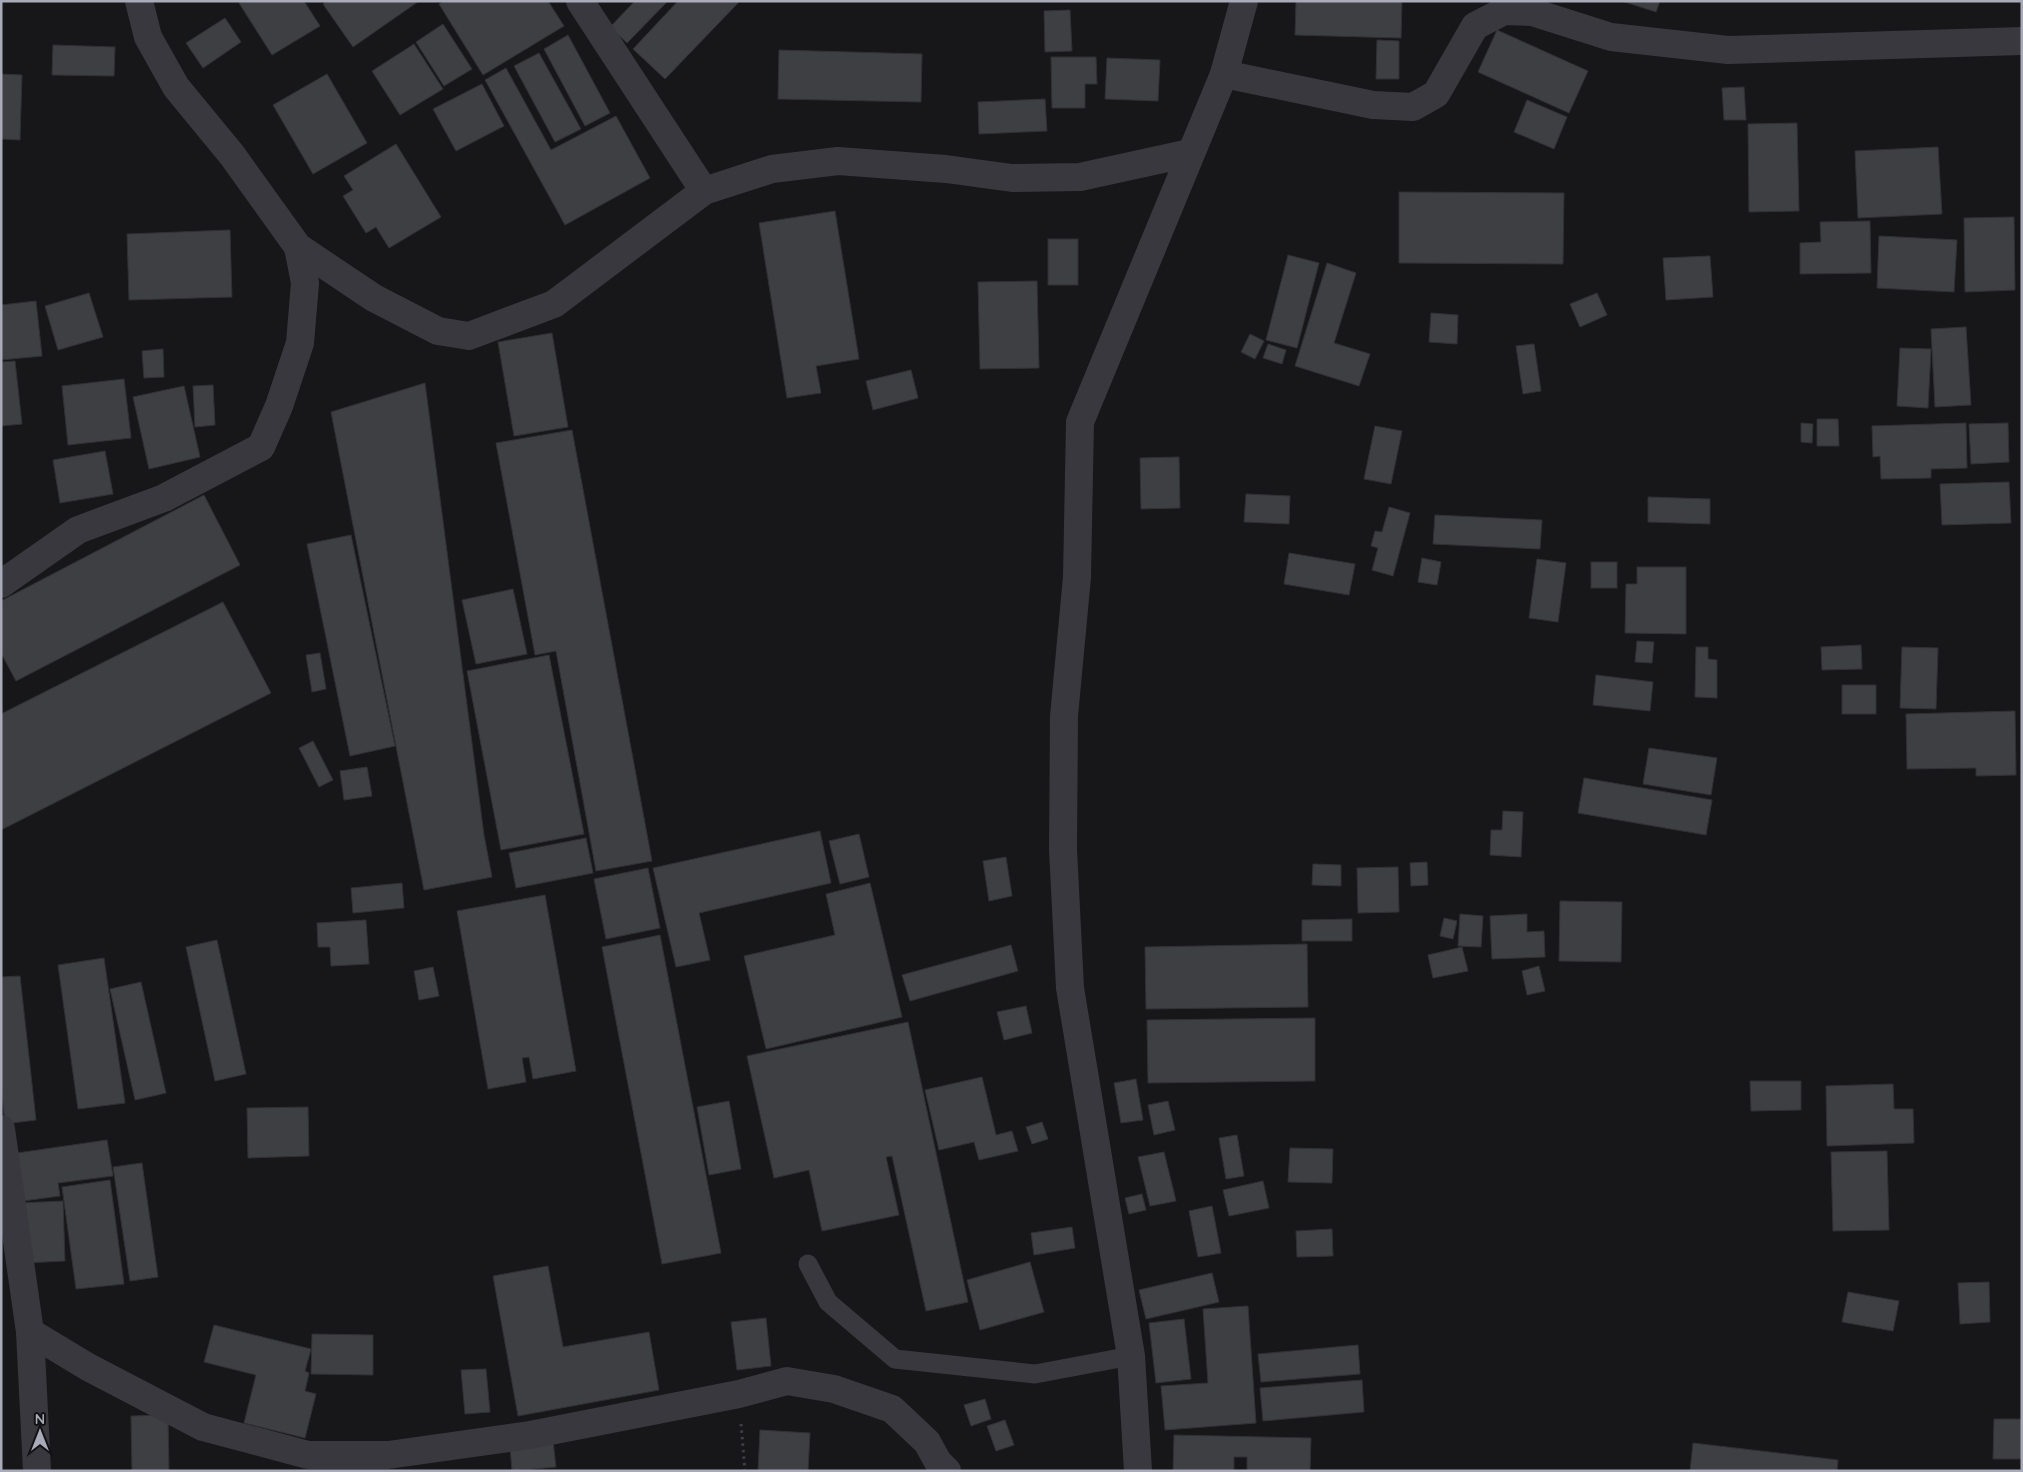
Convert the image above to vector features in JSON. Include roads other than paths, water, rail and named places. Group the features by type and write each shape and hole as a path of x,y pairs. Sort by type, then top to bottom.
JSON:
{"street":[{"path":"139,1 148,37 176,87 232,156 298,247 374,298 438,331 469,336 554,304 704,191 772,169 838,161 946,169 1012,178 1070,177 1190,153"},
{"path":"580,1 704,191"},
{"path":"1138,1471 1131,1356 1070,988 1063,849 1064,716 1077,577 1080,422 1224,74 1244,1"},
{"path":"1224,74 1373,105 1413,107 1436,94 1475,26 1504,11 1532,12 1611,37 1728,50 2022,40"},
{"path":"1,584 78,530 164,498 261,448 279,406 300,343 305,283 298,247"},
{"path":"1,1129 30,1332 37,1471"},
{"path":"30,1332 88,1367 203,1427 308,1454 388,1454 521,1436 739,1394 787,1381 834,1389 892,1409 926,1442 938,1462 947,1471"}],"lane":[{"path":"808,1264 828,1302 895,1359 1035,1374 1131,1356"}]}
